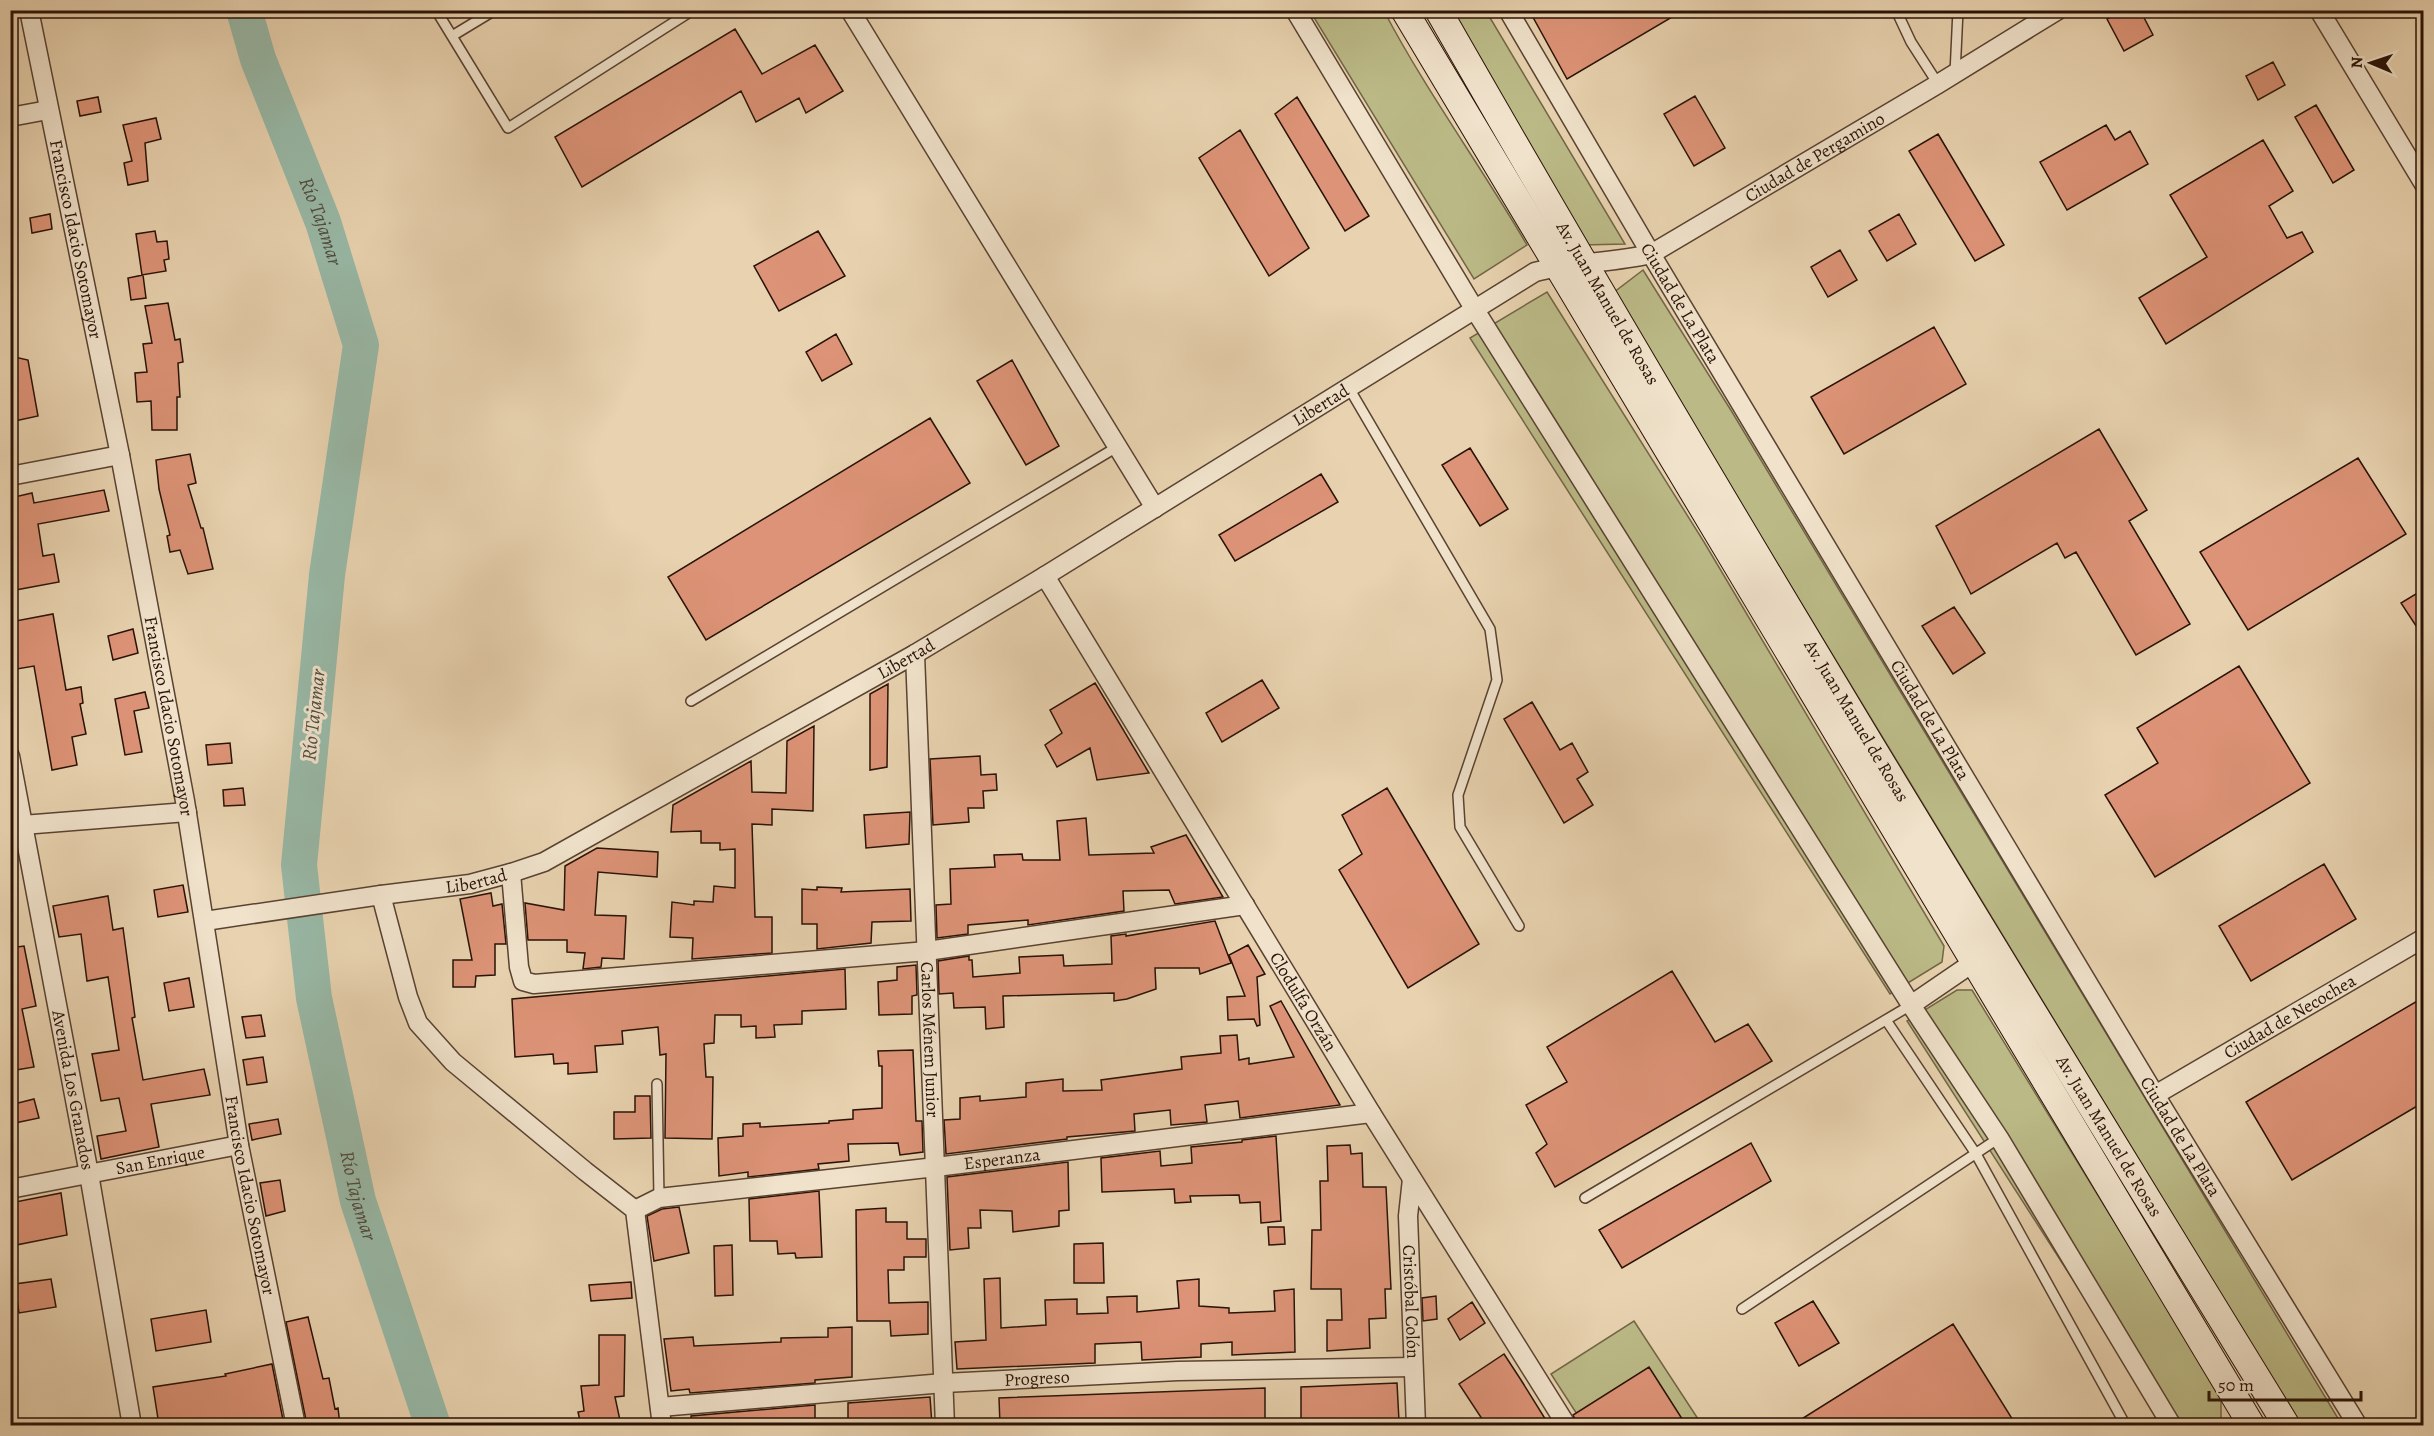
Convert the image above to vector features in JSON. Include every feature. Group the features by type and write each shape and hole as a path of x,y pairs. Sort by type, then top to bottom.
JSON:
{"main road":[{"name":"Av. Juan Manuel de Rosas","path":"1404,10 1570,264 1797,623 2287,1425"},
{"name":"Av. Juan Manuel de Rosas","path":"1438,10 1570,264 1974,962 2252,1425"}],"street":[{"name":"Francisco Idacio Sotomayor","path":"29,10 120,455 187,812 239,1145 296,1425"},
{"path":"850,10 1155,508"},
{"path":"1295,10 1475,310 1911,1005 1999,1138 2172,1425"},
{"name":"Ciudad de La Plata","path":"1508,10 1651,254 2155,1095 2358,1425"},
{"name":"Ciudad de Pergamino","path":"1570,264 1628,259 1651,254 1955,74 2058,10"},
{"path":"2319,10 2424,184"},
{"path":"10,117 48,110"},
{"name":"Libertad","path":"205,921 470,884 544,862 915,654 1535,272 1570,264"},
{"path":"10,476 120,455"},
{"name":"Clodulfa Orzán","path":"1045,576 1371,1113 1567,1425"},
{"name":"Carlos Ménem Junior","path":"915,654 945,1425"},
{"name":"Avenida Los Granados","path":"10,756 17,825 89,1174 132,1425"},
{"path":"17,825 187,812"},
{"path":"511,873 519,967 523,981 534,984 927,951 1245,905"},
{"path":"381,895 408,997 418,1023 453,1062 585,1172 635,1209 662,1425"},
{"name":"Ciudad de Necochea","path":"2155,1095 2424,938"},
{"path":"1911,1005 1974,962"},
{"name":"Esperanza","path":"635,1209 659,1198 936,1167 1371,1113"},
{"name":"San Enrique","path":"10,1189 239,1145"},
{"name":"Cristóbal Colón","path":"1412,1179 1408,1216 1416,1425"},
{"name":"Progreso","path":"660,1407 944,1383 1178,1371 1413,1366"}],"lane":[{"path":"436,10 508,128 693,10"},
{"path":"452,36 495,10"},
{"path":"1896,10 1911,42 1938,84"},
{"path":"1955,74 1958,10"},
{"path":"1349,388 1490,629 1497,680 1458,795 1460,827 1519,926"},
{"path":"691,701 1118,447"},
{"path":"1585,1198 1911,1005"},
{"path":"1886,1020 1976,1154 2126,1425"},
{"path":"657,1084 659,1198"},
{"path":"1742,1309 1999,1138"}],"shaded area":[{"path":"1310,11 1384,11 1400,41 1527,245 1474,279"},
{"path":"1447,11 1486,11 1625,244 1581,245"},
{"path":"1643,270 1732,412 2342,1425 2300,1425 1613,293"},
{"path":"1547,292 1704,542 1944,946 1942,962 1890,994 1470,338"},
{"path":"1957,990 1972,990 2221,1396 2221,1422 2216,1425 2166,1425 1907,1021"},
{"path":"1634,1321 1702,1425 1584,1425 1551,1374"}],"building":[{"path":"1529,10 1684,10 1567,79"},
{"path":"2122,10 2140,10 2153,35 2124,51 2107,19"},
{"path":"735,29 762,74 815,45 843,91 806,113 799,98 756,122 741,91 582,187 555,137"},
{"path":"2273,62 2285,85 2258,100 2246,76"},
{"path":"1695,96 1725,148 1694,166 1664,114"},
{"path":"98,97 101,112 80,116 77,101"},
{"path":"1297,97 1369,216 1345,231 1275,114"},
{"path":"2316,105 2354,170 2333,183 2295,117"},
{"path":"156,118 161,139 145,143 148,181 128,185 124,163 132,161 123,125"},
{"path":"2106,125 2115,140 2130,131 2148,164 2067,210 2040,162"},
{"path":"1240,130 1309,248 1269,276 1199,158"},
{"path":"1938,134 2004,245 1975,261 1909,151"},
{"path":"2263,140 2293,191 2269,206 2287,238 2302,232 2313,252 2166,344 2139,298 2207,257 2170,195"},
{"path":"50,214 52,229 32,233 30,218"},
{"path":"1899,214 1916,244 1887,261 1869,231"},
{"path":"155,231 157,242 167,241 169,259 164,260 166,271 142,275 136,234"},
{"path":"818,231 845,276 779,311 754,266"},
{"path":"1840,250 1857,280 1828,297 1811,267"},
{"path":"143,275 146,298 131,300 128,278"},
{"path":"168,303 175,340 180,339 183,362 178,363 180,397 177,397 177,430 152,430 151,401 137,402 135,373 147,372 143,344 152,343 145,306"},
{"path":"1934,327 1966,384 1844,454 1811,397"},
{"path":"836,334 852,364 822,381 806,352"},
{"path":"10,356 28,360 38,416 10,422"},
{"path":"1012,360 1059,446 1026,465 977,381"},
{"path":"930,418 970,483 706,640 668,577"},
{"path":"2099,429 2147,510 2129,521 2190,624 2136,655 2076,552 2065,558 2057,543 1971,594 1936,526"},
{"path":"1470,448 1508,509 1480,526 1442,465"},
{"path":"190,454 196,483 188,485 201,528 203,528 213,569 188,574 180,550 170,552 167,536 170,535 159,489 156,460"},
{"path":"2358,458 2406,534 2248,630 2200,552"},
{"path":"1321,474 1338,502 1235,561 1219,535"},
{"path":"104,490 109,511 38,524 43,556 54,554 59,582 10,591 10,498 32,493 34,503"},
{"path":"2424,589 2424,638 2401,603"},
{"path":"1954,607 1985,653 1953,674 1922,626"},
{"path":"53,614 66,690 81,687 83,703 80,704 86,734 72,737 77,765 52,770 34,666 17,669 14,654 10,655 10,622"},
{"path":"133,629 138,653 113,660 108,636"},
{"path":"2239,666 2310,783 2155,877 2105,795 2158,763 2137,728"},
{"path":"1262,680 1279,708 1222,742 1206,713"},
{"path":"1095,683 1149,773 1097,780 1090,748 1057,767 1045,745 1062,733 1050,710"},
{"path":"888,684 887,767 870,770 870,694"},
{"path":"145,692 149,708 134,711 142,752 125,755 115,699"},
{"path":"1532,702 1560,750 1572,743 1588,772 1577,779 1593,805 1564,823 1504,719"},
{"path":"814,726 813,811 772,809 772,825 752,824 755,917 772,917 772,953 692,959 693,938 670,937 672,902 694,905 694,901 713,902 714,886 735,888 735,849 720,850 720,843 701,843 701,831 671,832 673,805 751,761 752,792 786,793 787,741"},
{"path":"230,743 232,763 208,765 206,745"},
{"path":"980,756 981,775 996,774 997,790 983,791 984,808 968,808 969,822 933,825 930,759"},
{"path":"243,788 245,805 224,806 223,790"},
{"path":"1387,788 1479,944 1408,988 1339,870 1362,854 1342,815"},
{"path":"910,812 909,844 866,848 864,815"},
{"path":"1086,818 1089,855 1154,853 1151,847 1186,835 1223,897 1175,904 1169,890 1123,891 1124,911 1028,925 1028,920 968,925 968,934 937,938 936,905 951,904 950,869 995,867 994,855 1022,854 1023,860 1060,860 1057,821"},
{"path":"597,848 658,852 657,877 598,872 595,915 626,916 624,959 602,958 601,967 583,969 585,953 567,952 567,940 528,940 525,903 564,910 565,866"},
{"path":"2324,864 2356,919 2251,981 2219,926"},
{"path":"183,885 188,912 158,917 154,890"},
{"path":"817,887 842,888 841,892 910,889 911,921 872,922 871,943 817,949 817,924 802,924 802,889 817,890"},
{"path":"491,893 493,906 502,904 506,944 495,944 495,975 476,976 475,987 453,987 453,960 472,960 460,899"},
{"path":"108,896 113,930 123,928 135,1017 132,1018 143,1080 204,1069 210,1095 151,1104 159,1147 101,1159 97,1136 126,1131 119,1098 101,1101 92,1054 119,1050 108,977 87,981 81,934 59,937 53,906"},
{"path":"1215,921 1231,963 1200,974 1199,968 1155,968 1156,989 1127,999 1114,1001 1114,993 1003,996 1004,1027 986,1029 985,1007 954,1008 953,993 939,994 938,961 969,956 969,960 972,960 973,977 1020,973 1019,957 1063,955 1064,966 1112,964 1111,936 1126,934 1126,936"},
{"path":"1248,945 1265,974 1257,977 1260,1025 1257,1026 1254,1019 1228,1020 1227,997 1245,996 1229,955"},
{"path":"24,946 36,1006 22,1009 34,1067 10,1071 10,948"},
{"path":"916,965 917,995 912,996 912,1014 879,1015 878,982 897,980 897,967"},
{"path":"845,969 846,1009 802,1011 802,1024 774,1025 775,1037 756,1038 756,1026 741,1027 741,1015 715,1015 714,1043 704,1044 706,1077 713,1077 712,1139 665,1138 666,1054 660,1055 658,1027 622,1031 623,1044 595,1046 597,1072 568,1074 568,1063 554,1064 553,1054 515,1057 512,999"},
{"path":"1672,971 1715,1042 1748,1024 1772,1061 1555,1187 1536,1153 1547,1144 1526,1105 1567,1082 1547,1047"},
{"path":"189,978 194,1007 169,1011 164,983"},
{"path":"2424,997 2424,1102 2292,1180 2246,1102"},
{"path":"1281,1001 1340,1105 1240,1118 1238,1101 1205,1105 1207,1122 1171,1125 1170,1110 1134,1114 1135,1131 1067,1137 1067,1139 946,1154 944,1120 960,1119 960,1098 980,1096 980,1101 1026,1097 1026,1083 1063,1079 1063,1091 1102,1090 1101,1080 1182,1069 1181,1057 1221,1053 1220,1036 1237,1035 1239,1060 1249,1058 1249,1064 1294,1057 1270,1006"},
{"path":"261,1015 265,1036 246,1038 242,1017"},
{"path":"913,1050 916,1121 922,1121 923,1152 900,1155 898,1143 848,1144 849,1161 818,1164 819,1169 748,1177 748,1172 719,1176 718,1138 743,1136 743,1124 760,1123 760,1127 829,1123 829,1121 853,1119 853,1110 882,1108 882,1066 879,1066 878,1051"},
{"path":"263,1057 267,1082 247,1085 243,1060"},
{"path":"635,1096 650,1096 651,1138 614,1139 614,1112 635,1112"},
{"path":"34,1099 39,1118 10,1124 10,1105"},
{"path":"278,1119 281,1134 252,1140 249,1124"},
{"path":"1276,1136 1281,1221 1261,1223 1260,1202 1240,1203 1239,1195 1190,1196 1191,1202 1175,1203 1174,1189 1102,1192 1101,1158 1160,1151 1161,1166 1192,1163 1191,1147"},
{"path":"1751,1143 1771,1181 1622,1268 1599,1230"},
{"path":"1350,1145 1351,1154 1362,1153 1363,1187 1386,1187 1391,1289 1385,1289 1386,1318 1369,1319 1370,1348 1327,1351 1327,1320 1342,1320 1341,1289 1311,1289 1312,1230 1321,1230 1320,1181 1328,1181 1327,1146"},
{"path":"1068,1162 1069,1210 1059,1211 1059,1226 1013,1232 1012,1211 980,1210 981,1228 968,1228 969,1248 950,1250 947,1177"},
{"path":"280,1180 285,1211 266,1216 260,1183"},
{"path":"819,1191 822,1257 796,1258 795,1253 778,1254 777,1241 750,1241 749,1199"},
{"path":"61,1193 67,1235 16,1245 10,1218 10,1203"},
{"path":"679,1207 689,1253 654,1261 647,1216 662,1209"},
{"path":"886,1208 886,1222 907,1222 907,1239 926,1239 926,1257 904,1257 904,1270 888,1270 889,1303 928,1302 928,1334 891,1336 890,1321 857,1321 856,1210"},
{"path":"1268,1227 1284,1227 1285,1244 1269,1245"},
{"path":"1103,1243 1104,1283 1074,1283 1074,1244"},
{"path":"732,1245 733,1295 715,1296 714,1246"},
{"path":"1000,1278 1001,1328 1046,1325 1045,1300 1077,1299 1077,1314 1108,1313 1107,1297 1137,1296 1137,1312 1179,1308 1177,1281 1199,1279 1199,1306 1229,1308 1229,1313 1275,1311 1274,1291 1294,1289 1295,1352 1232,1355 1232,1342 1201,1344 1201,1357 1142,1360 1141,1342 1095,1344 1095,1363 957,1369 955,1342 986,1340 984,1279"},
{"path":"51,1279 56,1307 19,1313 15,1284"},
{"path":"631,1282 632,1298 591,1301 589,1285"},
{"path":"1436,1296 1437,1319 1423,1321 1422,1298"},
{"path":"1813,1301 1839,1343 1799,1366 1775,1323"},
{"path":"1472,1302 1485,1323 1460,1340 1448,1319"},
{"path":"206,1310 211,1342 156,1351 151,1319"},
{"path":"308,1317 323,1379 329,1378 335,1409 338,1408 340,1425 307,1425 286,1322"},
{"path":"1953,1324 2016,1425 1792,1425"},
{"path":"852,1327 852,1377 815,1380 815,1383 690,1393 689,1389 671,1391 664,1339 693,1337 694,1346 781,1342 781,1338 828,1337 828,1328"},
{"path":"599,1335 625,1335 624,1396 615,1397 621,1425 581,1425 578,1412 584,1411 581,1386 599,1385"},
{"path":"1504,1354 1549,1425 1486,1425 1459,1384"},
{"path":"272,1364 284,1425 159,1425 153,1387 226,1376 225,1374"},
{"path":"1649,1367 1686,1425 1578,1425 1573,1415"},
{"path":"1397,1383 1399,1421 1356,1421 1356,1425 1301,1425 1301,1387"},
{"path":"1265,1388 1265,1425 1000,1425 999,1398"},
{"path":"930,1397 932,1425 848,1425 848,1403"},
{"path":"815,1405 815,1425 692,1425 691,1416"}],"waterway":[{"name":"Río Tajamar","path":"244,10 258,59 323,222 361,345 327,575 299,865 314,998 358,1201 433,1426"}]}
